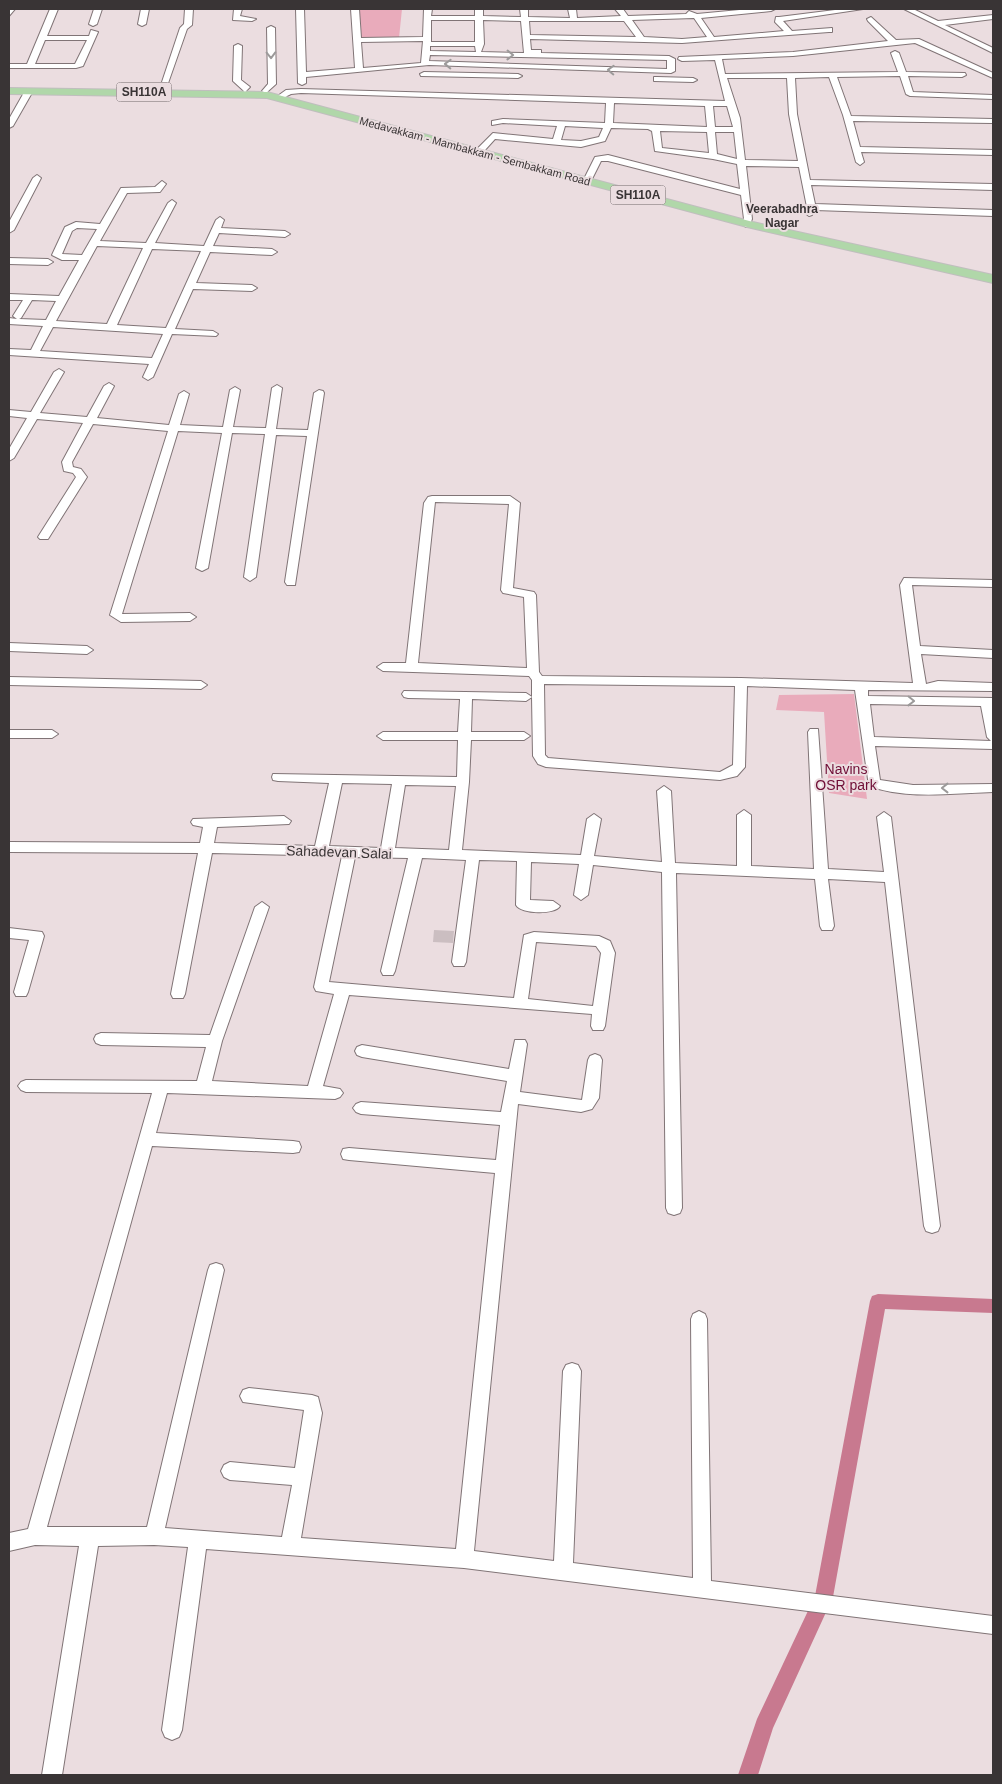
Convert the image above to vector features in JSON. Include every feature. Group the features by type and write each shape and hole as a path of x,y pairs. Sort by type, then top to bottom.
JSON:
{"main road":[{"name":"Medavakkam - Mambakkam - Sembakkam Road","path":"9,90 29,92 135,90 267,85 282,96 608,185 747,221 993,279"},
{"name":"Medavakkam - Mambakkam - Sembakkam Road","path":"9,90 135,90 282,96 589,177 608,185"},
{"name":"Medavakkam - Mambakkam - Sembakkam Road","path":"747,221 993,274"}],"street":[{"path":"9,14 12,9"},
{"path":"30,67 54,9"},
{"path":"9,66 76,66 80,64 93,31 98,9"},
{"path":"142,24 145,9"},
{"path":"162,89 184,28 188,26 189,9"},
{"path":"238,9 236,18 252,19"},
{"path":"300,9 301,91"},
{"path":"355,9 360,70"},
{"path":"423,84 429,18 428,9"},
{"path":"427,46 478,48 479,9"},
{"path":"524,9 527,52 644,56"},
{"path":"572,9 574,20"},
{"path":"619,9 642,39"},
{"path":"682,9 696,16 712,39"},
{"path":"429,18 628,20 771,9"},
{"path":"790,33 779,22 780,19 860,9"},
{"path":"908,9 993,51"},
{"path":"938,23 993,17"},
{"path":"871,19 894,42"},
{"path":"267,85 271,28"},
{"path":"527,37 682,41 828,30"},
{"path":"41,38 93,31"},
{"path":"971,40 986,38"},
{"path":"302,75 425,64 670,71 671,59 427,46 357,40"},
{"path":"682,59 793,54 916,41 993,78 993,90"},
{"path":"238,46 237,81 247,85"},
{"path":"848,118 993,123 990,115 993,98 910,94 895,53"},
{"path":"718,58 730,104 736,118 747,221"},
{"path":"722,76 791,74 962,75"},
{"path":"791,74 793,114 810,210 993,213"},
{"path":"832,75 848,118 860,162"},
{"path":"282,96 301,91 524,76"},
{"path":"594,78 693,80"},
{"path":"423,84 610,100 730,104"},
{"path":"9,126 29,92"},
{"path":"482,148 493,136 556,142 592,143 602,139 609,124 610,100"},
{"path":"709,104 713,156"},
{"path":"495,123 503,120 609,124 655,128 738,130"},
{"path":"556,142 562,122"},
{"path":"655,128 659,150 713,156 742,163 802,164"},
{"path":"857,148 993,152"},
{"path":"589,177 598,159 608,158 744,193"},
{"path":"9,230 38,178"},
{"path":"806,182 993,187"},
{"path":"34,354 62,299 124,190 157,190 162,184"},
{"path":"111,327 149,246 172,204"},
{"path":"148,377 220,220"},
{"path":"86,258 57,255 68,228 76,226 104,227"},
{"path":"215,230 285,234"},
{"path":"95,243 272,252"},
{"path":"9,261 48,262"},
{"path":"189,286 252,288"},
{"path":"9,297 62,299"},
{"path":"18,316 29,297"},
{"path":"9,321 212,334"},
{"path":"9,352 155,361"},
{"path":"9,458 59,372"},
{"path":"44,537 82,477 80,473 66,466 110,386"},
{"path":"250,577 277,388"},
{"path":"202,568 235,390"},
{"path":"291,582 318,393"},
{"path":"184,394 116,615 121,618 190,617"},
{"path":"9,414 173,428 313,433"},
{"path":"412,667 430,503 432,499 510,499 515,503 507,590 530,595 539,756 543,762 720,776 732,773 739,768 741,682"},
{"path":"925,688 915,650 906,585 908,581 993,582"},
{"path":"9,647 87,650"},
{"path":"915,650 993,654"},
{"path":"383,667 412,667 535,676 741,682 862,694 991,700"},
{"path":"9,682 201,685"},
{"path":"862,694 925,688 938,695 993,687"},
{"path":"971,691 991,700"},
{"path":"408,694 526,697"},
{"path":"862,694 874,783 881,787 993,788"},
{"path":"455,854 463,782 466,695"},
{"path":"991,700 993,736"},
{"path":"814,732 821,874 827,926"},
{"path":"9,734 52,734"},
{"path":"383,736 524,736"},
{"path":"868,741 993,745"},
{"path":"278,778 463,782"},
{"path":"321,851 336,779"},
{"path":"387,853 400,780"},
{"path":"664,791 669,868 674,1208"},
{"path":"744,815 744,871"},
{"path":"884,817 932,1226"},
{"path":"581,895 594,819"},
{"path":"178,994 207,848 204,822 284,821"},
{"name":"Sahadevan Salai","path":"9,847 207,848 349,853 455,854 588,860 669,868 892,877"},
{"path":"349,853 321,987 588,1010"},
{"path":"388,971 416,854"},
{"path":"460,962 473,855"},
{"path":"524,857 523,905 553,906"},
{"path":"203,1087 215,1041 262,907"},
{"path":"9,933 37,936 21,992"},
{"path":"520,1004 531,938 598,941 605,946 608,953 598,1026"},
{"path":"314,1092 343,989"},
{"path":"101,1039 215,1041"},
{"path":"464,1558 508,1119 520,1044"},
{"path":"362,1051 515,1076"},
{"path":"512,1097 581,1106 587,1104 591,1098 595,1060"},
{"path":"26,1086 203,1087 336,1094"},
{"path":"35,1536 161,1088"},
{"path":"361,1108 508,1119"},
{"path":"147,1139 293,1147"},
{"path":"349,1154 504,1167"},
{"path":"154,1536 216,1270"},
{"path":"700,1320 702,1588"},
{"path":"563,1571 572,1371"},
{"path":"249,1396 312,1403 313,1413 290,1546"},
{"path":"230,1471 302,1478"},
{"path":"9,1542 35,1536 154,1536 464,1558 993,1625"},
{"path":"52,1775 90,1537"},
{"path":"172,1730 198,1539"}],"green space":[{"path":"358,9 402,9 399,38 360,38"},
{"name":"Navins OSR park","path":"854,694 867,799 829,793 824,712 776,710 779,695"}],"building":[{"path":"434,930 454,931 453,943 433,942"}],"waterway":[{"path":"748,1775 764,1726 824,1597 878,1301 993,1306"}],"district":[{"name":"Veerabadhra Nagar","path":"782,216"}]}
